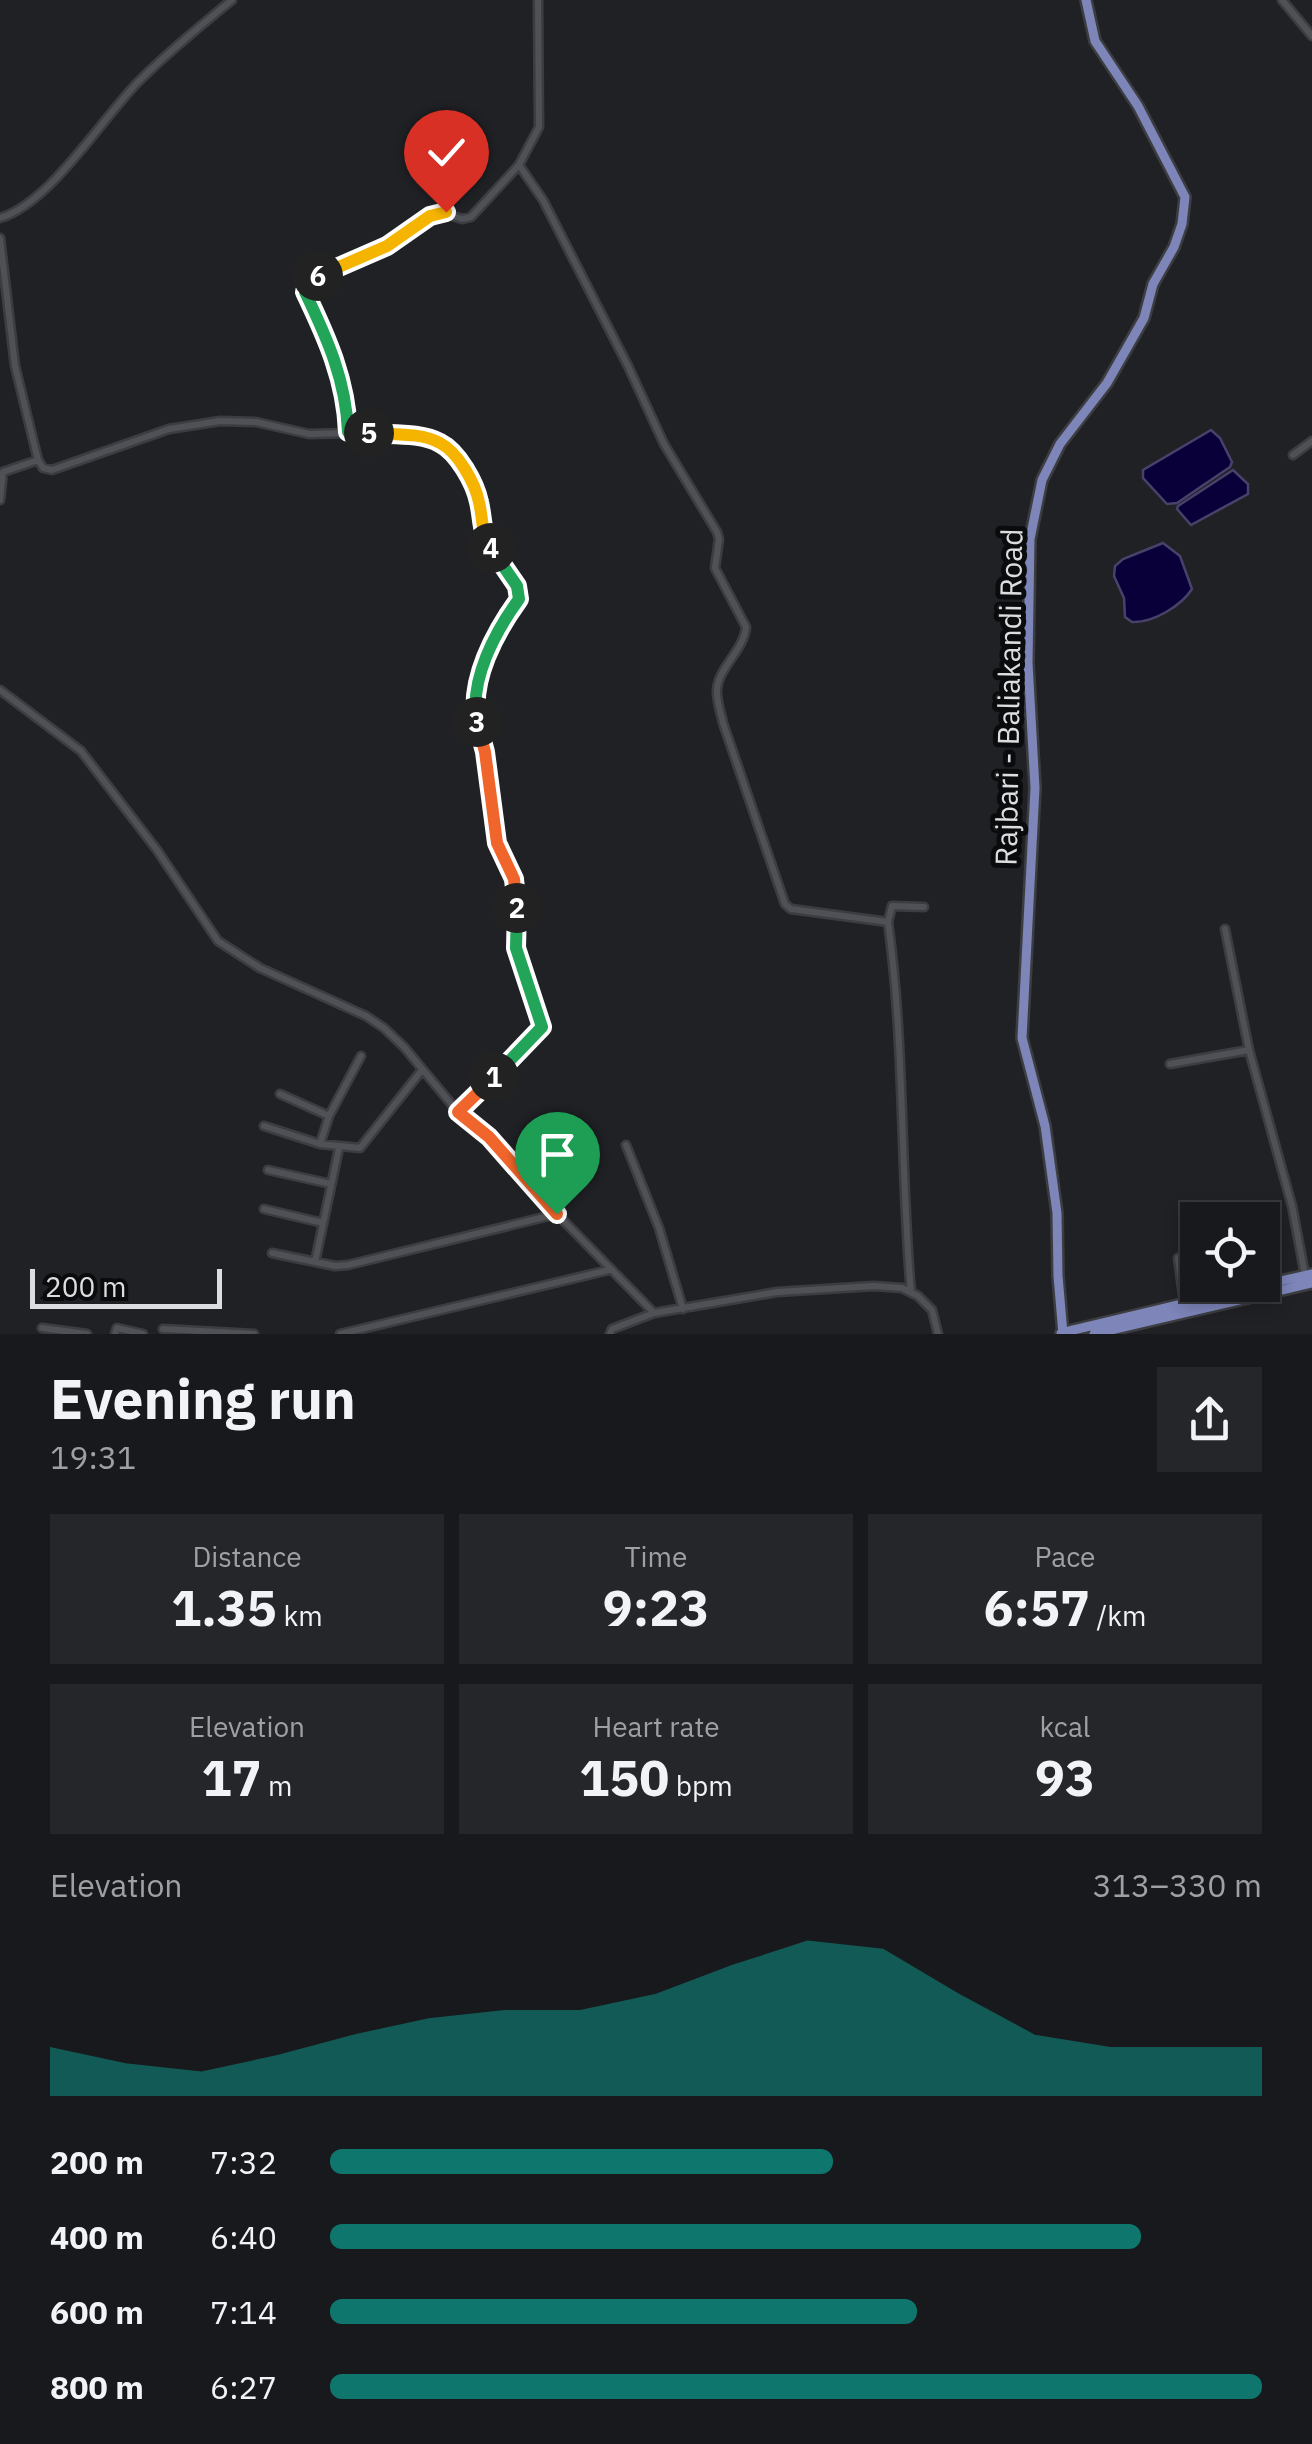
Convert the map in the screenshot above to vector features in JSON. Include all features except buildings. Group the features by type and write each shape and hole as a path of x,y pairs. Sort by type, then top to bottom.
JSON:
{"main road":[{"name":"Rajbari - Baliakandi Road","path":"1061,1334 1057,1213 1045,1126 1022,1038 1035,788 1028,663 1030,539 1042,480 1060,444 1108,383 1144,318 1153,284 1182,224 1185,197 1138,106 1095,40 1086,0"},
{"path":"1280,1282 1310,1278"},
{"path":"1094,1334 1310,1278"},
{"path":"1061,1334 1184,1302"}],"street":[{"path":"0,218 24,207 46,187 138,83 232,0"},
{"path":"348,432 347,398 305,286 309,280 387,246 440,212 462,219 471,216 519,165 539,127 538,0"},
{"path":"1282,0 1312,36"},
{"path":"519,165 543,200 664,444 717,532 714,568 746,627 720,681 718,698 785,904 791,909 888,922"},
{"path":"0,238 16,366 42,468 52,470 169,429 220,421 256,422 308,434 411,436 442,443 469,474 486,539 519,599 490,649 474,706 485,752 497,843 514,879 518,910 516,948 542,1027 458,1112"},
{"path":"1293,456 1312,441"},
{"path":"0,500 3,472 38,460"},
{"path":"0,690 81,750 157,850 218,941 260,968 366,1016 397,1040 458,1112 489,1137 557,1214 654,1313"},
{"path":"910,1292 902,1179 900,1048 888,922 892,906 924,907"},
{"path":"1225,929 1249,1050 1310,1278"},
{"path":"1170,1064 1249,1050"},
{"path":"320,1144 360,1056"},
{"path":"264,1126 320,1144 360,1148 422,1070"},
{"path":"280,1094 330,1116"},
{"path":"626,1144 660,1228 684,1308"},
{"path":"315,1262 339,1148"},
{"path":"268,1170 331,1184"},
{"path":"264,1209 322,1223"},
{"path":"272,1253 334,1266 348,1265 557,1214"},
{"path":"1178,1258 1180,1273"},
{"path":"340,1334 611,1269"},
{"path":"610,1334 612,1329 654,1313 777,1292 846,1286 902,1288 910,1292 932,1310 938,1334"},
{"path":"42,1328 86,1334"},
{"path":"114,1334 118,1328 143,1334"},
{"path":"162,1329 254,1334"}],"shaded area":[{"path":"1211,430 1220,438 1232,462 1230,467 1177,503 1167,504 1143,478 1143,470"},
{"path":"1233,470 1248,484 1248,494 1191,525 1178,506"},
{"path":"1163,543 1180,556 1192,589 1166,612 1132,622 1125,617 1115,566"}],"route":[{"path":"446,212 430,216 387,246 309,280 305,292 332,350 347,398 348,432 411,436 442,443 469,474 486,539 517,586 519,599 494,639 474,706 490,780 497,843 514,879 518,910 516,948 542,1027 458,1112 489,1137 557,1214"}]}
